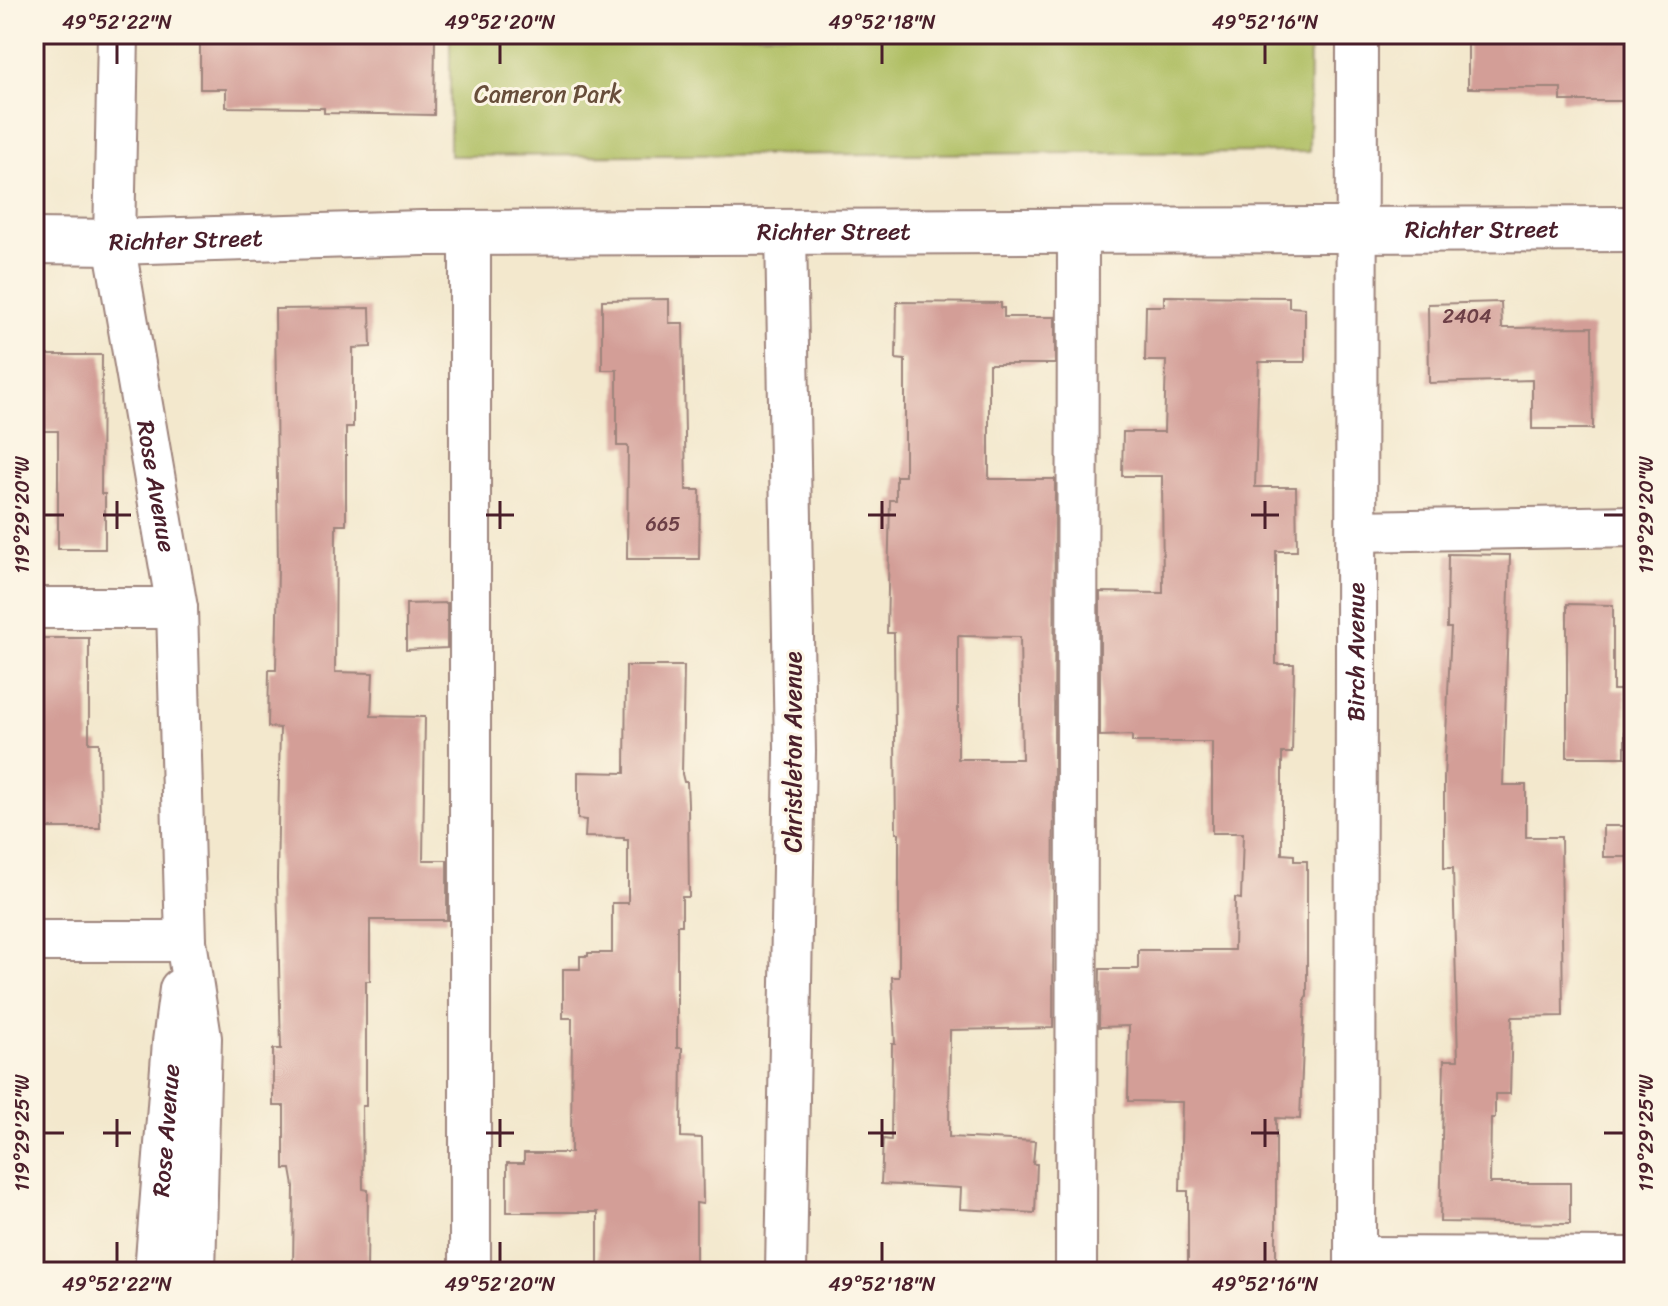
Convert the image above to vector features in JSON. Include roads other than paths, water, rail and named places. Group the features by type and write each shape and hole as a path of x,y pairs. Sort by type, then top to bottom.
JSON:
{"main road":[{"name":"Richter Street","path":"34,241 114,242 470,233 1634,229"}],"street":[{"name":"Rose Avenue","path":"118,34 114,242 177,608 186,941 201,1038 195,1272"},
{"name":"Birch Avenue","path":"1355,1265 1357,34"},
{"name":"Christleton Avenue","path":"786,231 795,751 786,1272"},
{"path":"1076,1272 1078,231"},
{"path":"470,233 470,1272"},
{"path":"1357,531 1634,526"},
{"path":"34,608 177,608"},
{"path":"34,941 186,941"},
{"name":"Rose Avenue","path":"155,1272 173,1042 186,941"},
{"path":"1355,1265 1634,1258"}],"park label":[{"name":"Cameron Park","path":"548,94"}]}
